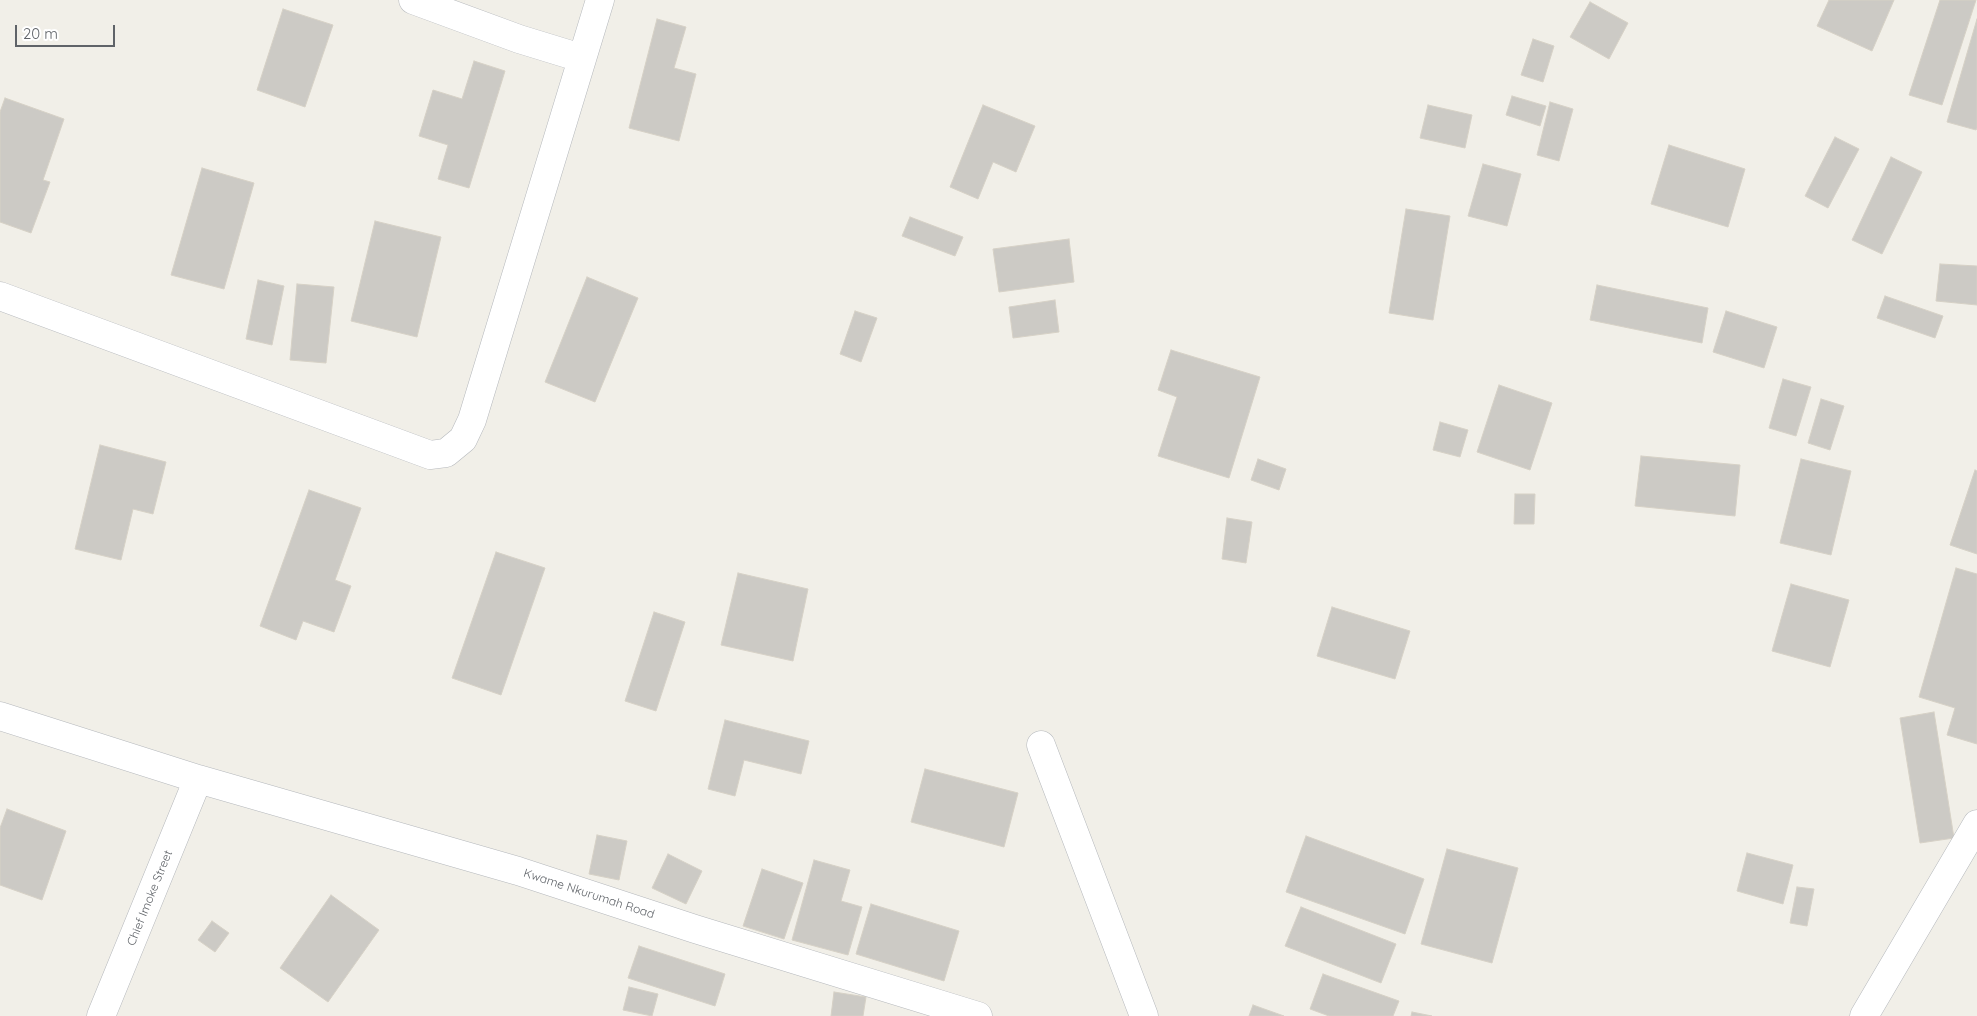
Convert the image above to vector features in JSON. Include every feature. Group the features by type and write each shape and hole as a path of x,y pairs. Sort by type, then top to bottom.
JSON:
{"street":[{"path":"414,0 519,40 581,58"},
{"path":"0,296 430,455 446,453 462,439 472,420 600,0"},
{"name":"Kwame Nkurumah Road","path":"0,716 198,779 518,871 695,929 978,1016"},
{"path":"1040,745 1144,1016"},
{"name":"Chief Imoke Street","path":"101,1016 198,779"},
{"path":"1864,1016 1977,824"}],"building":[{"path":"1829,0 1894,0 1872,51 1817,26"},
{"path":"1940,0 1976,0 1942,105 1909,95"},
{"path":"1590,2 1628,23 1609,59 1570,37"},
{"path":"283,9 333,25 305,107 257,90"},
{"path":"657,19 686,27 674,68 696,74 679,141 629,128"},
{"path":"1977,19 1977,128 1976,130 1947,122"},
{"path":"1533,39 1554,46 1543,82 1521,75"},
{"path":"474,61 505,71 469,188 438,179 448,145 419,136 433,90 462,99"},
{"path":"1512,96 1546,106 1540,126 1506,115"},
{"path":"5,98 64,119 43,180 50,182 31,233 0,222 0,112"},
{"path":"1550,102 1573,109 1559,161 1537,155"},
{"path":"983,105 1035,126 1016,172 993,162 978,199 950,187"},
{"path":"1428,105 1472,115 1465,148 1420,138"},
{"path":"1835,137 1859,149 1828,208 1805,196"},
{"path":"1669,145 1745,169 1728,227 1651,204"},
{"path":"1891,157 1922,172 1882,254 1852,240"},
{"path":"1483,164 1521,174 1507,226 1468,216"},
{"path":"202,168 254,183 224,289 171,275"},
{"path":"1406,209 1450,216 1433,320 1389,313"},
{"path":"910,217 963,237 955,256 902,236"},
{"path":"375,221 441,237 417,337 351,321"},
{"path":"1069,239 1074,282 999,292 993,249"},
{"path":"1940,264 1977,266 1977,305 1936,301"},
{"path":"587,277 638,298 595,402 545,382"},
{"path":"258,280 284,286 272,345 246,339"},
{"path":"297,284 334,287 326,363 290,360"},
{"path":"1597,285 1708,308 1702,343 1590,320"},
{"path":"1885,296 1943,316 1935,338 1877,318"},
{"path":"1055,300 1059,332 1013,338 1009,307"},
{"path":"855,311 877,318 861,362 840,354"},
{"path":"1726,311 1777,327 1764,368 1713,352"},
{"path":"1171,350 1260,377 1229,478 1158,456 1177,397 1158,390"},
{"path":"1783,379 1811,387 1796,436 1769,428"},
{"path":"1499,385 1552,403 1530,470 1477,452"},
{"path":"1821,399 1844,406 1830,450 1808,443"},
{"path":"1440,422 1468,430 1460,457 1433,450"},
{"path":"100,445 166,462 153,514 133,509 121,560 75,549"},
{"path":"1641,456 1740,465 1735,516 1635,506"},
{"path":"1258,459 1286,469 1279,490 1251,480"},
{"path":"1801,459 1851,471 1831,555 1780,543"},
{"path":"1975,470 1977,471 1977,554 1950,545"},
{"path":"309,490 361,508 335,580 351,586 334,632 303,621 296,640 260,626"},
{"path":"1515,494 1535,494 1534,524 1514,524"},
{"path":"1227,518 1252,522 1246,563 1222,559"},
{"path":"496,552 545,568 501,695 452,678"},
{"path":"1956,568 1977,574 1977,744 1947,735 1955,708 1919,697"},
{"path":"738,573 808,589 793,661 721,645"},
{"path":"1791,584 1849,600 1830,667 1772,651"},
{"path":"1332,607 1410,631 1395,679 1317,656"},
{"path":"654,612 685,622 656,711 625,701"},
{"path":"1934,712 1954,838 1920,843 1900,718"},
{"path":"725,720 809,741 801,774 744,760 735,796 708,789"},
{"path":"925,769 1018,793 1004,847 911,822"},
{"path":"7,809 66,831 42,900 0,885 0,828"},
{"path":"597,835 627,841 619,880 589,874"},
{"path":"1306,836 1424,879 1405,934 1286,892"},
{"path":"1447,849 1518,868 1492,963 1421,944"},
{"path":"1747,853 1793,865 1783,904 1737,891"},
{"path":"668,854 702,871 686,904 652,888"},
{"path":"814,860 850,870 841,901 862,907 848,955 792,940"},
{"path":"762,869 803,883 784,939 743,926"},
{"path":"1797,887 1814,889 1807,926 1790,923"},
{"path":"331,895 379,930 328,1002 280,968"},
{"path":"871,904 959,931 944,981 856,954"},
{"path":"1301,907 1396,944 1381,983 1285,946"},
{"path":"212,921 229,933 215,952 198,940"},
{"path":"639,946 725,974 715,1006 628,978"},
{"path":"1323,974 1399,1001 1393,1016 1329,1016 1310,1009"},
{"path":"629,987 658,994 652,1016 623,1010"},
{"path":"834,992 866,997 863,1016 831,1016"},
{"path":"1253,1005 1284,1016 1249,1016"},
{"path":"1412,1012 1432,1016 1411,1016"}]}
